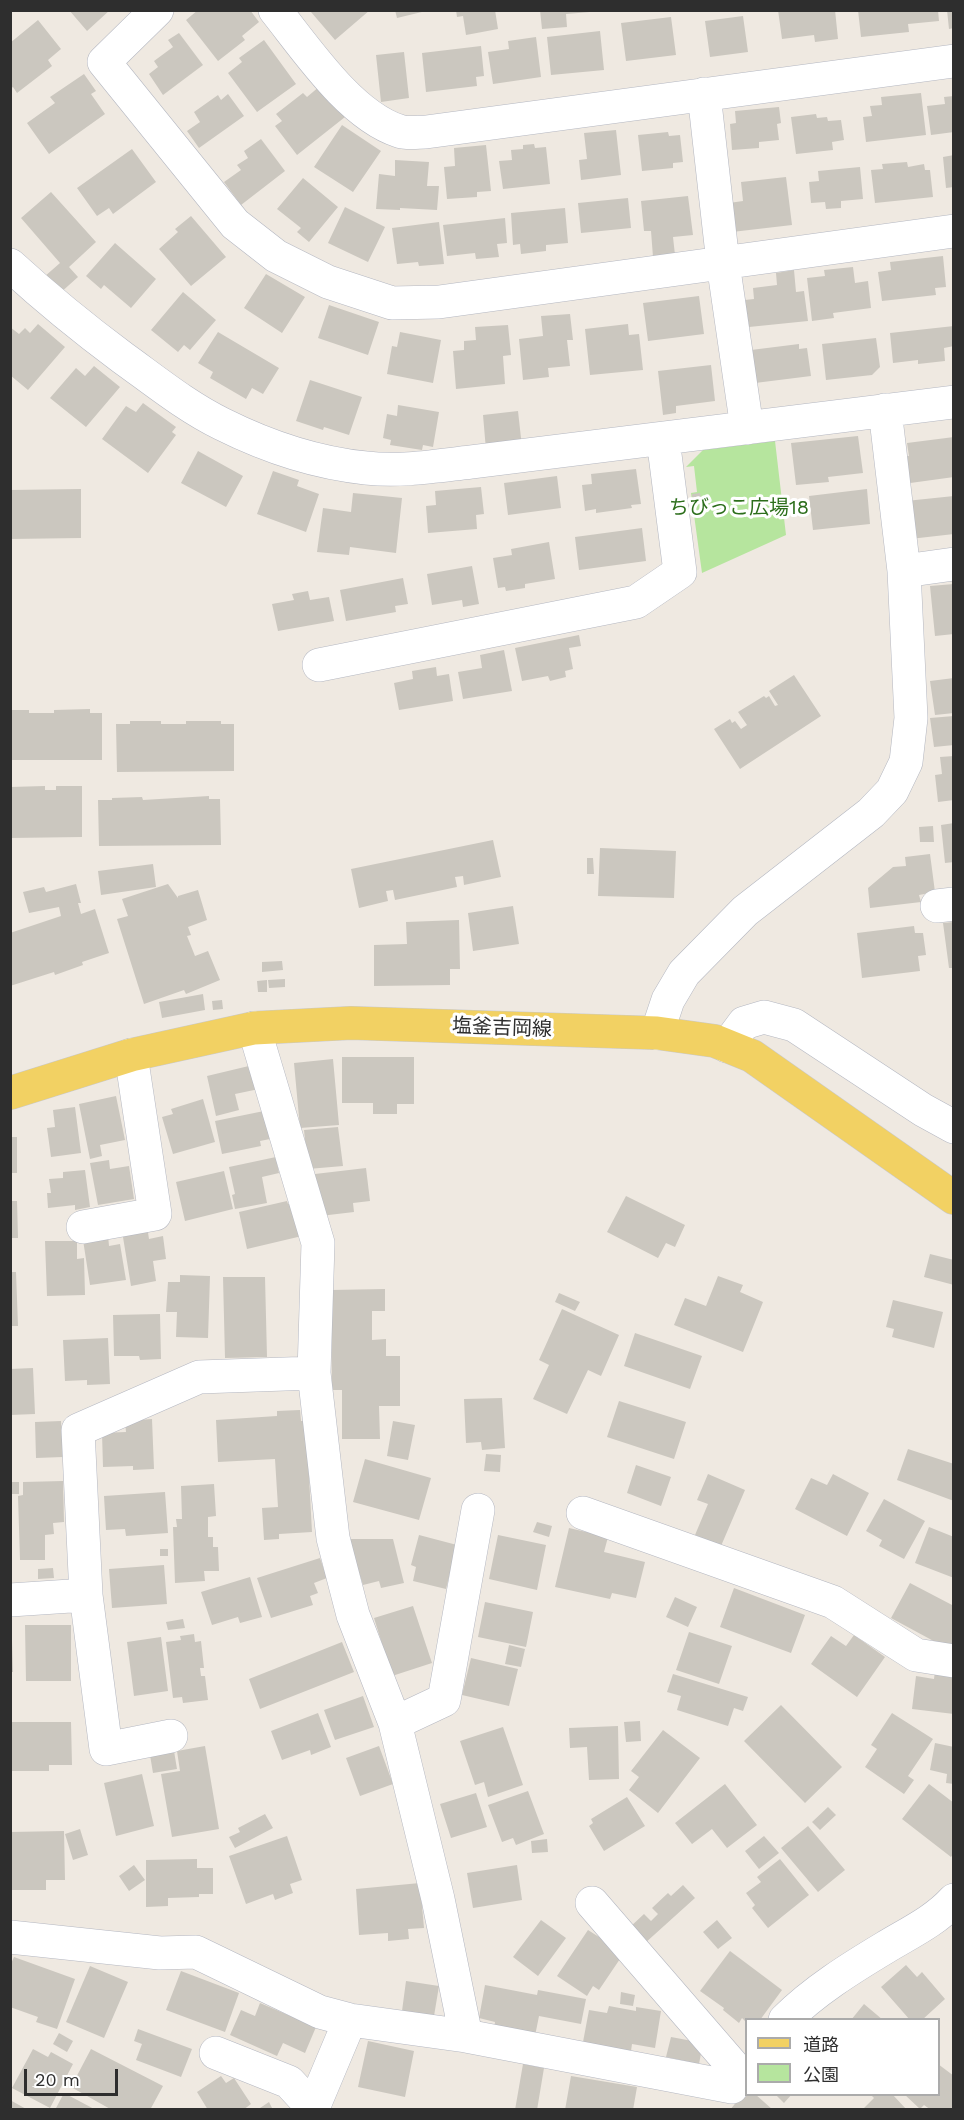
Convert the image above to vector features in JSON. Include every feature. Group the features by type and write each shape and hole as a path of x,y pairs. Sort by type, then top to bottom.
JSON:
{"main road":[{"name":"塩釜吉岡線","path":"10,1093 131,1055 254,1028 351,1023 657,1033 715,1041 752,1056 954,1198"}],"street":[{"path":"157,10 104,62 235,224 276,256 328,282 393,303 440,302 954,231"},
{"path":"275,10 336,86 376,122 401,132 426,132 954,61"},
{"path":"704,94 723,262 747,428"},
{"path":"10,265 40,293 94,336 173,394 221,423 272,445 327,462 366,468 398,470 954,402"},
{"path":"657,1033 668,1000 684,973 745,912 871,813 892,791 906,762 911,718 904,571 885,410"},
{"path":"319,665 636,602 680,572 663,439"},
{"path":"904,571 954,564"},
{"path":"727,1046 744,1023 764,1017 794,1025 923,1110 954,1127"},
{"path":"254,1028 318,1243 314,1373 333,1538 353,1615 394,1724 438,1899 466,2036"},
{"path":"83,1227 155,1214 131,1055"},
{"path":"171,1736 106,1749 86,1595 78,1430 199,1377 314,1373"},
{"path":"394,1724 444,1700 478,1510"},
{"path":"583,1513 833,1602 916,1655 954,1661"},
{"path":"10,1600 86,1595"},
{"path":"786,2018 801,2004 869,1958 942,1913 954,1900"},
{"path":"592,1903 734,2084"},
{"path":"10,1937 160,1953 196,1952 320,2012 350,2020 466,2036 734,2084"},
{"path":"216,2053 289,2082 314,2108 350,2020"}],"green space":[{"name":"ちびっこ広場18","path":"775,441 786,535 702,573 691,493 697,492 694,466 686,467 703,450"}],"building":[{"path":"69,10 110,10 87,31"},
{"path":"198,10 250,10 259,22 242,36 245,40 218,61 186,20"},
{"path":"313,10 370,10 335,40 311,12"},
{"path":"395,10 426,10 426,11 397,18"},
{"path":"456,10 495,10 498,29 466,35 463,16 457,17"},
{"path":"540,10 589,10 590,12 566,14 567,27 542,29"},
{"path":"778,10 835,10 838,39 815,42 814,35 782,39"},
{"path":"858,10 938,10 939,21 908,24 909,32 861,37"},
{"path":"947,10 954,10 954,28 949,29"},
{"path":"743,16 748,52 710,57 705,21"},
{"path":"671,17 676,55 626,61 621,23"},
{"path":"38,20 61,49 48,60 52,66 17,93 13,87 10,89 10,43"},
{"path":"600,31 604,70 551,75 547,37"},
{"path":"179,33 203,65 163,95 149,74 158,67 154,61 173,47 168,40"},
{"path":"536,37 541,77 493,84 488,52 509,49 508,41"},
{"path":"264,40 296,84 257,112 228,73 242,62 239,58"},
{"path":"481,46 484,76 476,77 477,86 426,92 422,53"},
{"path":"404,52 409,98 381,102 376,55"},
{"path":"84,74 96,91 91,94 105,114 49,154 27,123 55,103 50,97"},
{"path":"320,86 345,117 297,155 275,126 282,121 276,114 303,93 307,97"},
{"path":"921,93 926,135 866,142 863,117 872,116 870,106 882,105 881,97"},
{"path":"228,94 244,116 199,148 187,131 200,122 194,112 218,95 221,100"},
{"path":"954,96 954,132 931,135 927,106 945,104 944,97"},
{"path":"779,107 781,123 777,124 779,140 759,142 759,148 732,150 730,124 736,123 735,111"},
{"path":"816,114 817,118 827,117 828,121 841,120 844,140 832,142 833,150 796,154 791,117"},
{"path":"342,125 381,151 353,192 314,167"},
{"path":"616,130 621,175 581,180 579,160 587,159 584,133"},
{"path":"668,132 669,136 680,135 683,162 673,163 673,168 642,171 638,135"},
{"path":"261,139 285,171 241,205 224,182 241,170 237,165 248,158 244,151"},
{"path":"534,144 535,148 546,147 550,184 503,189 499,161 512,160 511,150 523,149 523,145"},
{"path":"486,145 491,191 477,192 477,197 447,199 444,167 455,166 454,148"},
{"path":"132,149 156,182 113,214 109,208 97,216 77,188"},
{"path":"954,155 954,187 946,188 943,157"},
{"path":"395,160 429,162 427,186 439,186 437,210 376,209 379,174 395,176"},
{"path":"907,162 908,167 924,164 925,170 930,170 933,197 875,203 871,170 883,169 882,164"},
{"path":"860,167 863,199 841,201 841,208 826,209 825,202 811,203 809,182 819,181 818,171"},
{"path":"786,177 792,225 732,232 729,203 743,201 741,182"},
{"path":"303,178 338,207 309,242 297,232 301,228 277,209"},
{"path":"51,192 96,242 69,267 78,277 59,294 44,277 60,263 21,218"},
{"path":"688,196 693,235 673,237 675,255 653,257 651,231 644,231 641,201"},
{"path":"628,198 631,228 581,233 578,203"},
{"path":"345,207 385,227 368,262 328,243"},
{"path":"565,208 568,243 546,245 546,251 521,254 520,244 513,245 511,213"},
{"path":"191,216 226,257 191,286 159,249 178,232 175,229"},
{"path":"505,218 507,243 497,244 499,257 476,259 475,253 447,256 443,225"},
{"path":"439,222 444,264 419,266 418,262 397,264 392,228"},
{"path":"115,243 156,279 131,308 104,285 101,289 86,276"},
{"path":"943,256 946,287 935,288 936,295 882,301 878,272 891,270 890,262"},
{"path":"853,267 855,283 868,281 871,308 833,313 834,318 812,321 807,278 825,276 824,270"},
{"path":"794,270 796,292 804,291 808,321 749,327 745,300 754,299 753,288 777,285 776,273"},
{"path":"266,274 305,297 282,333 244,308"},
{"path":"183,292 216,320 190,350 184,345 178,352 151,330"},
{"path":"699,296 704,334 648,341 643,303"},
{"path":"329,305 379,322 368,355 318,338"},
{"path":"570,314 573,340 567,340 570,366 548,368 549,377 523,380 519,339 543,336 541,316"},
{"path":"38,324 65,347 28,390 10,375 10,327 19,334 25,328 30,333"},
{"path":"628,324 629,335 639,334 643,370 590,375 585,329"},
{"path":"508,325 511,355 503,356 505,384 456,389 453,351 464,350 464,341 476,340 475,327"},
{"path":"954,326 954,346 944,348 945,361 918,364 918,360 893,363 890,333"},
{"path":"218,332 279,368 263,394 252,388 246,399 210,378 213,372 198,363"},
{"path":"400,332 441,340 433,383 387,374 392,346 397,347"},
{"path":"876,338 880,367 872,375 826,380 822,344"},
{"path":"799,344 799,349 807,348 811,376 755,383 751,350"},
{"path":"711,365 715,401 676,406 676,413 663,415 658,371"},
{"path":"94,366 120,387 86,427 50,398 76,368 85,376"},
{"path":"310,380 362,397 349,435 324,427 323,430 296,421"},
{"path":"143,403 176,427 172,432 176,435 148,473 102,439 126,406 136,412"},
{"path":"398,405 439,412 433,447 423,445 422,450 390,445 391,440 383,438 387,414 397,416"},
{"path":"518,411 522,447 486,450 483,415"},
{"path":"858,436 863,473 828,477 829,482 796,485 791,443"},
{"path":"954,437 954,477 903,484 900,457 909,456 907,443"},
{"path":"198,451 243,476 226,507 181,483"},
{"path":"636,469 641,504 631,505 632,508 596,513 596,509 585,511 582,485 592,484 591,474"},
{"path":"273,471 299,480 297,486 319,494 306,532 257,514"},
{"path":"557,476 561,508 508,515 504,483"},
{"path":"481,487 484,514 476,515 477,529 428,533 426,506 436,505 435,491"},
{"path":"81,489 81,538 10,539 10,490"},
{"path":"867,489 870,524 813,530 809,496"},
{"path":"353,493 402,498 396,553 350,547 349,555 317,552 323,508 351,512"},
{"path":"700,493 702,504 693,504 692,494"},
{"path":"954,496 954,534 910,539 906,501"},
{"path":"642,528 646,561 579,570 575,537"},
{"path":"549,542 555,579 525,584 525,588 506,591 505,587 498,588 493,558 512,555 511,549"},
{"path":"472,566 479,604 463,607 462,600 432,605 427,574"},
{"path":"403,578 408,604 395,606 396,612 346,621 340,590"},
{"path":"954,584 954,634 935,636 930,586"},
{"path":"308,591 310,600 329,597 334,621 278,631 272,604 294,600 292,594"},
{"path":"579,635 581,646 569,648 573,669 565,671 566,677 550,681 548,676 522,681 515,648"},
{"path":"504,650 512,691 463,699 458,672 482,668 480,655"},
{"path":"436,667 437,676 449,674 453,701 399,710 394,683 413,679 412,671"},
{"path":"794,675 821,716 740,769 714,729 730,719 732,723 735,721 741,729 747,725 738,712 764,696 766,698 769,696 775,706 778,705 769,691"},
{"path":"954,678 954,713 935,715 930,681"},
{"path":"90,709 90,713 102,713 102,760 10,760 10,710 54,713 54,710"},
{"path":"954,716 954,745 934,747 930,718"},
{"path":"130,721 186,724 186,721 221,721 221,724 234,724 234,771 117,772 116,724 130,724"},
{"path":"954,756 954,800 938,802 935,775 942,774 940,757"},
{"path":"45,786 45,790 56,790 56,786 82,786 82,837 10,838 10,787"},
{"path":"209,796 209,799 220,799 221,845 99,846 98,800"},
{"path":"954,823 954,862 945,863 941,825"},
{"path":"933,826 934,842 920,842 919,827"},
{"path":"493,840 501,877 464,885 463,876 455,877 457,887 395,900 393,890 386,891 388,901 359,908 351,869"},
{"path":"600,848 676,851 674,898 598,896"},
{"path":"930,854 935,892 919,895 921,902 870,908 868,888 893,867 906,866 905,857"},
{"path":"587,858 593,858 594,874 587,874"},
{"path":"153,864 156,887 101,895 98,871"},
{"path":"76,884 81,903 78,903 81,914 95,909 109,953 82,962 83,965 55,975 54,972 10,986 10,933 61,916 59,907 29,913 23,892 44,887 46,892"},
{"path":"168,884 178,898 178,896 198,890 207,920 188,927 191,935 187,936 195,956 208,951 220,980 186,994 184,990 144,1004 117,919 128,916 122,899"},
{"path":"513,906 519,944 473,951 468,913"},
{"path":"459,920 460,969 450,969 450,985 374,986 374,945 407,944 406,922"},
{"path":"954,922 954,968 949,968 943,923"},
{"path":"914,926 915,933 923,933 926,955 918,956 920,971 862,978 857,933"},
{"path":"282,961 283,970 262,972 262,962"},
{"path":"285,979 285,987 269,988 268,980"},
{"path":"267,980 267,992 258,992 257,981"},
{"path":"203,994 205,1010 162,1018 159,1002"},
{"path":"222,1000 223,1009 213,1010 212,1001"},
{"path":"342,1057 414,1057 414,1104 397,1104 397,1114 373,1114 373,1103 342,1103"},
{"path":"333,1059 339,1125 300,1128 294,1063"},
{"path":"253,1065 259,1089 235,1094 239,1110 216,1116 207,1076"},
{"path":"116,1096 125,1140 100,1145 102,1156 90,1159 79,1104"},
{"path":"203,1099 215,1142 173,1154 162,1117 173,1114 171,1109"},
{"path":"75,1107 81,1153 51,1157 47,1128 55,1127 53,1110"},
{"path":"264,1111 270,1139 260,1141 261,1146 222,1154 215,1121"},
{"path":"338,1127 343,1166 308,1169 304,1130"},
{"path":"10,1137 17,1137 17,1173 10,1173"},
{"path":"276,1157 279,1173 262,1177 267,1203 235,1209 232,1195 235,1194 229,1167"},
{"path":"109,1160 110,1169 129,1166 134,1199 98,1205 90,1163"},
{"path":"366,1168 370,1201 353,1203 354,1212 320,1216 315,1174"},
{"path":"85,1170 90,1207 75,1210 75,1205 48,1208 47,1193 51,1193 49,1179 63,1178 63,1172"},
{"path":"224,1171 233,1209 185,1221 176,1182"},
{"path":"626,1196 685,1225 675,1247 666,1243 658,1258 607,1232"},
{"path":"10,1201 17,1201 18,1238 10,1238"},
{"path":"287,1201 288,1204 294,1203 302,1236 247,1249 239,1212"},
{"path":"147,1226 149,1239 163,1236 166,1259 153,1261 156,1281 131,1286 122,1231"},
{"path":"108,1235 109,1246 120,1244 126,1280 90,1285 83,1240"},
{"path":"45,1241 77,1241 77,1259 84,1258 85,1295 47,1296"},
{"path":"930,1254 954,1260 954,1285 924,1277"},
{"path":"10,1272 16,1272 18,1326 10,1326"},
{"path":"180,1275 210,1276 208,1338 176,1337 177,1312 166,1312 168,1282 180,1282"},
{"path":"718,1276 743,1285 740,1292 763,1302 743,1352 674,1325 685,1298 706,1306"},
{"path":"223,1277 265,1277 267,1357 225,1358"},
{"path":"385,1289 385,1311 372,1311 372,1340 386,1339 386,1356 400,1356 400,1406 379,1406 380,1439 342,1439 342,1390 332,1390 331,1290"},
{"path":"559,1293 580,1302 575,1311 555,1302"},
{"path":"893,1300 943,1312 934,1348 892,1337 894,1329 886,1327"},
{"path":"562,1309 619,1335 601,1376 588,1370 567,1414 533,1399 549,1365 539,1360"},
{"path":"160,1314 161,1359 140,1360 139,1356 114,1356 113,1315"},
{"path":"635,1333 702,1356 690,1389 624,1366"},
{"path":"108,1338 110,1384 87,1385 87,1380 65,1381 63,1340"},
{"path":"33,1368 35,1414 10,1415 10,1369"},
{"path":"502,1398 505,1448 482,1450 481,1442 466,1443 464,1399"},
{"path":"619,1401 686,1422 674,1459 607,1437"},
{"path":"300,1410 301,1421 306,1421 312,1532 279,1534 279,1539 264,1540 262,1508 278,1507 275,1459 218,1462 216,1420 277,1416 277,1411"},
{"path":"152,1419 154,1469 133,1470 133,1466 103,1467 102,1433 126,1432 125,1421"},
{"path":"61,1421 63,1457 36,1458 35,1422"},
{"path":"393,1421 415,1425 408,1460 387,1456"},
{"path":"908,1449 954,1464 954,1501 897,1480"},
{"path":"486,1454 501,1455 500,1472 484,1471"},
{"path":"365,1459 431,1478 419,1520 353,1502"},
{"path":"636,1465 671,1477 661,1506 627,1493"},
{"path":"708,1474 745,1490 721,1546 695,1535 708,1504 697,1500"},
{"path":"833,1474 869,1493 847,1536 795,1509 811,1478 827,1485"},
{"path":"63,1481 64,1522 53,1523 54,1534 45,1535 45,1560 20,1560 18,1496 23,1495 23,1482"},
{"path":"10,1482 19,1482 19,1494 10,1494"},
{"path":"214,1484 216,1516 208,1517 208,1537 213,1537 213,1547 218,1547 219,1571 204,1571 205,1581 175,1583 173,1527 177,1527 176,1519 182,1519 181,1486"},
{"path":"165,1492 168,1533 126,1536 125,1529 106,1530 104,1496"},
{"path":"884,1499 925,1521 904,1559 879,1546 882,1540 866,1531"},
{"path":"537,1522 552,1526 549,1537 533,1532"},
{"path":"929,1527 954,1537 954,1578 915,1563"},
{"path":"569,1528 608,1537 604,1552 645,1562 636,1598 612,1593 610,1599 555,1587"},
{"path":"419,1535 457,1545 446,1589 413,1581 416,1567 411,1565"},
{"path":"498,1535 546,1545 537,1590 489,1579"},
{"path":"348,1539 393,1539 404,1583 381,1588 379,1581 363,1585"},
{"path":"160,1549 168,1549 168,1556 160,1556"},
{"path":"320,1558 327,1578 314,1583 318,1593 310,1596 313,1605 271,1618 257,1578"},
{"path":"164,1565 167,1604 112,1608 109,1569"},
{"path":"53,1568 54,1578 38,1579 38,1569"},
{"path":"250,1577 262,1617 240,1623 238,1617 212,1625 201,1592"},
{"path":"910,1583 954,1606 952,1651 891,1618"},
{"path":"734,1588 805,1615 791,1653 720,1627"},
{"path":"675,1597 697,1607 688,1627 666,1617"},
{"path":"485,1602 533,1612 526,1647 478,1637"},
{"path":"413,1606 432,1663 392,1676 374,1618"},
{"path":"183,1619 185,1628 168,1630 166,1622"},
{"path":"25,1625 71,1625 71,1681 26,1681"},
{"path":"689,1632 732,1646 719,1684 676,1670"},
{"path":"194,1634 195,1642 201,1641 204,1668 200,1668 201,1676 205,1676 208,1700 183,1703 182,1697 173,1698 166,1642 181,1640 180,1636"},
{"path":"854,1635 885,1657 857,1697 811,1664 831,1636 846,1646"},
{"path":"161,1637 168,1691 134,1696 127,1642"},
{"path":"10,1641 12,1641 13,1672 10,1672"},
{"path":"342,1642 354,1672 260,1709 249,1679"},
{"path":"509,1645 525,1649 521,1667 505,1664"},
{"path":"471,1658 518,1669 509,1706 462,1695"},
{"path":"935,1671 954,1673 954,1714 912,1709 916,1676 934,1679"},
{"path":"673,1674 748,1697 743,1711 734,1708 728,1726 677,1710 681,1696 667,1692"},
{"path":"363,1696 374,1727 335,1740 324,1710"},
{"path":"781,1705 842,1767 805,1803 744,1741"},
{"path":"318,1713 331,1747 311,1755 310,1750 282,1760 271,1731"},
{"path":"892,1713 933,1739 908,1776 914,1780 904,1794 865,1767 877,1749 871,1745"},
{"path":"640,1721 641,1741 626,1742 624,1722"},
{"path":"10,1722 71,1722 72,1765 49,1765 49,1771 10,1771"},
{"path":"618,1726 619,1779 589,1780 587,1747 570,1748 569,1728"},
{"path":"503,1727 523,1785 488,1797 484,1782 475,1785 460,1741"},
{"path":"663,1730 700,1758 658,1813 629,1790 639,1777 631,1771"},
{"path":"935,1743 954,1747 954,1784 946,1783 947,1774 930,1770"},
{"path":"205,1746 219,1829 172,1837 161,1774 180,1771 177,1751"},
{"path":"379,1746 393,1784 360,1796 346,1758"},
{"path":"174,1751 177,1769 153,1773 150,1755"},
{"path":"142,1774 154,1826 116,1836 104,1783"},
{"path":"725,1784 757,1825 727,1848 712,1829 692,1844 675,1823"},
{"path":"929,1784 954,1803 954,1853 951,1857 902,1819"},
{"path":"528,1791 544,1834 516,1845 513,1838 502,1842 488,1805"},
{"path":"476,1793 487,1827 451,1838 440,1804"},
{"path":"627,1797 645,1826 604,1851 589,1826 593,1823 591,1819"},
{"path":"828,1807 836,1815 820,1830 812,1822"},
{"path":"265,1814 273,1828 235,1848 229,1837 240,1832 238,1828"},
{"path":"808,1826 845,1870 818,1892 781,1848"},
{"path":"80,1829 88,1855 73,1860 65,1834"},
{"path":"64,1831 65,1880 46,1880 46,1890 10,1890 10,1832"},
{"path":"287,1836 302,1880 290,1884 293,1893 275,1900 273,1894 246,1904 229,1856"},
{"path":"764,1836 779,1853 759,1869 745,1851"},
{"path":"547,1839 548,1852 532,1853 531,1841"},
{"path":"197,1859 197,1868 213,1868 213,1894 168,1898 168,1906 146,1907 146,1860"},
{"path":"780,1859 809,1895 768,1928 752,1908 755,1905 746,1893 761,1882 757,1877"},
{"path":"134,1865 145,1880 129,1891 119,1876"},
{"path":"517,1865 522,1900 473,1908 467,1873"},
{"path":"420,1883 424,1928 408,1929 409,1939 388,1941 388,1933 359,1935 356,1889"},
{"path":"683,1885 695,1898 644,1944 629,1928 644,1914 651,1921 658,1914 652,1908 668,1893 671,1896"},
{"path":"541,1920 566,1938 538,1976 513,1957"},
{"path":"717,1920 732,1938 718,1949 703,1932"},
{"path":"588,1930 624,1953 599,1990 593,1986 587,1996 557,1976"},
{"path":"730,1951 782,1990 761,2018 745,2018 745,2021 742,2018 739,2023 723,2010 724,2008 700,1991"},
{"path":"14,1957 75,1979 57,2029 36,2022 38,2017 10,2007 10,1966"},
{"path":"906,1965 917,1977 922,1972 945,1999 924,2018 908,2018 881,1987"},
{"path":"90,1966 128,1982 104,2038 66,2022"},
{"path":"181,1971 239,1993 225,2032 166,2010"},
{"path":"406,1981 439,1986 434,2016 402,2011"},
{"path":"485,1985 537,1995 538,1990 586,1999 581,2024 539,2016 535,2036 494,2028 495,2022 479,2018"},
{"path":"621,1992 635,1995 633,2006 620,2004"},
{"path":"260,2003 316,2027 305,2053 283,2043 277,2056 230,2035 241,2010 255,2016"},
{"path":"864,2004 881,2018 853,2018"},
{"path":"609,2006 636,2011 636,2007 661,2011 655,2048 632,2044 631,2051 583,2042 589,2010 607,2013"},
{"path":"138,2029 192,2049 181,2077 136,2060 142,2044 134,2041"},
{"path":"59,2033 73,2041 67,2052 53,2044"},
{"path":"671,2037 703,2043 699,2064 666,2057"},
{"path":"368,2041 414,2051 405,2097 358,2087"},
{"path":"33,2049 48,2057 51,2052 73,2064 50,2108 12,2088"},
{"path":"91,2049 163,2086 150,2110 112,2110 71,2087"},
{"path":"523,2064 544,2068 537,2110 515,2110"},
{"path":"940,2066 954,2076 954,2110 931,2110 924,2105 920,2109 906,2096 940,2096"},
{"path":"221,2076 226,2083 234,2078 251,2104 243,2110 208,2110 197,2092"},
{"path":"571,2076 637,2087 633,2110 565,2110"},
{"path":"745,2091 745,2096 757,2096 773,2110 730,2110"},
{"path":"64,2093 96,2110 55,2110"},
{"path":"777,2096 790,2096 784,2103"},
{"path":"872,2096 894,2096 907,2110 862,2110 874,2098"},
{"path":"10,2100 28,2110 10,2110"},
{"path":"269,2102 273,2110 257,2110"}]}
